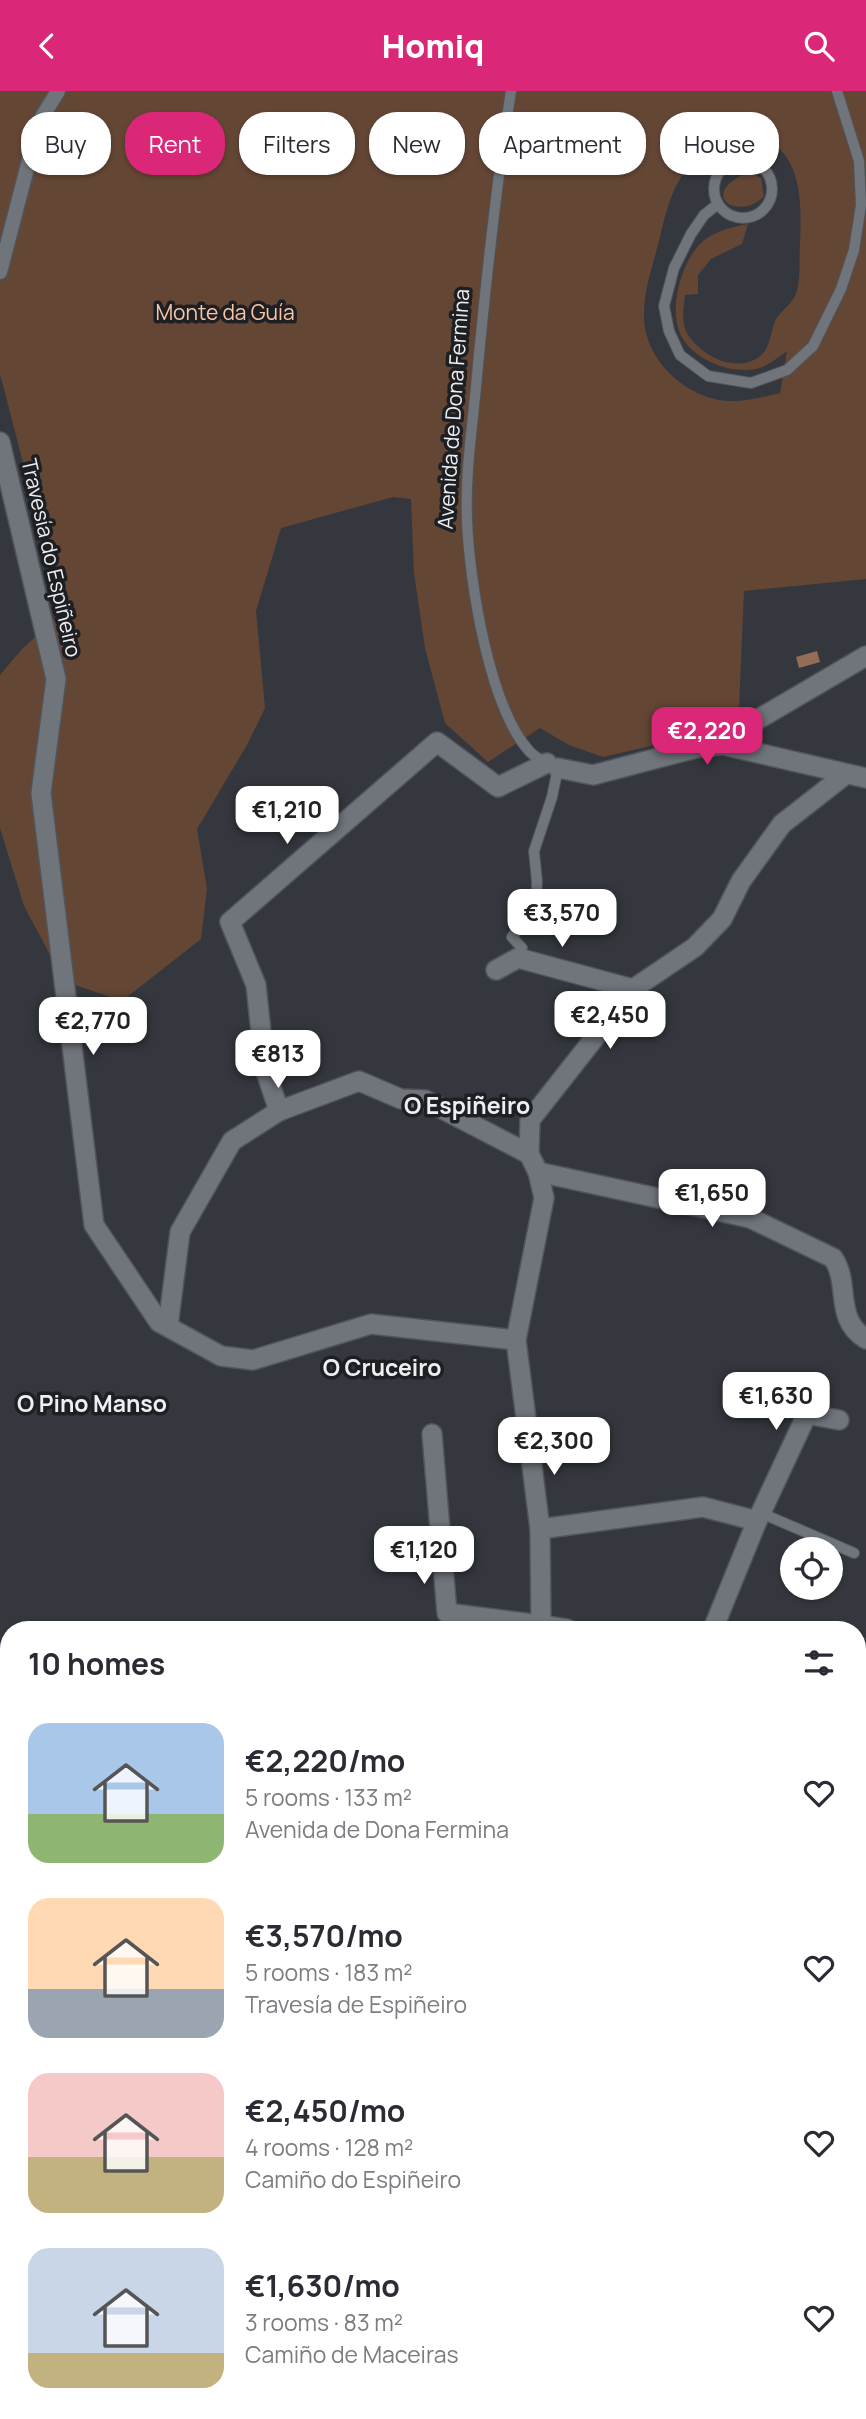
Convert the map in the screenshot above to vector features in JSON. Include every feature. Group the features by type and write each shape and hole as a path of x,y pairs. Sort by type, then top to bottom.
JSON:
{"street":[{"path":"0,272 39,122 58,91"},
{"name":"Travesía do Espiñeiro","path":"0,442 56,679 41,793 94,1225 159,1322 221,1356 253,1360 371,1324 516,1341"},
{"path":"741,748 755,721 866,656"},
{"path":"279,1111 265,1069 256,985 230,922 437,742 498,787 552,766 593,775 696,748 723,745 866,778"},
{"path":"541,1621 540,1529 516,1341 544,1198 538,1172 529,1154 530,1120 634,989 695,947 722,919 741,881 782,824 846,774"},
{"path":"496,970 518,958 634,989"},
{"path":"168,1326 180,1232 232,1141 279,1111 359,1081 401,1099 425,1100 529,1154"},
{"path":"538,1172 750,1218 833,1258 839,1268 844,1307 859,1333"},
{"path":"716,1621 759,1517 807,1414 839,1420"},
{"path":"432,1434 447,1613 510,1621"},
{"path":"540,1529 703,1507 759,1517"}],"lane":[{"name":"Avenida de Dona Fermina","path":"511,91 490,237 467,517 471,572 482,635 496,682 512,726 531,752 552,766"},
{"path":"718,204 704,215 674,268 664,306 668,331 680,355 709,376 751,383 787,370 813,346 841,289 854,250 861,205 859,161 837,91"},
{"path":"748,161 764,170 771,187 768,202 760,212 747,218 738,218 723,211 718,204 714,186 722,170 729,164 748,161"},
{"path":"518,958 522,948 512,937 536,902 534,851 552,797 552,766"},
{"path":"759,1517 854,1553"}],"green space":[{"name":"Monte da Guía","path":"0,91 866,91 866,579 744,591 738,731 719,730 603,757 569,745 540,728 488,762 445,723 425,648 414,573 411,499 393,497 281,528 256,611 265,708 247,745 197,829 207,889 201,939 122,1001 64,981 24,906 0,828 0,675 22,649 62,612 0,374","holes":["660,112 779,112 779,148 794,172 800,202 798,289 776,320 763,354 749,362 729,363 718,359 699,348 686,331 684,322 685,295 698,294 698,275 711,259 742,244 748,224 715,233 699,245 682,274 676,309 679,331 684,341 692,350 713,363 737,370 749,370 763,367 787,351 780,393 727,401 697,393 670,374 660,362 646,334 644,309 648,281 667,210 682,175 660,175"]},
{"path":"743,175 761,178 764,196 744,207 727,203 723,197 732,181"}],"shaded area":[{"path":"817,651 820,662 799,668 796,657"}],"district":[{"name":"O Espiñeiro","path":"467,1106"},
{"name":"O Cruceiro","path":"382,1368"},
{"name":"O Pino Manso","path":"92,1404"}]}
